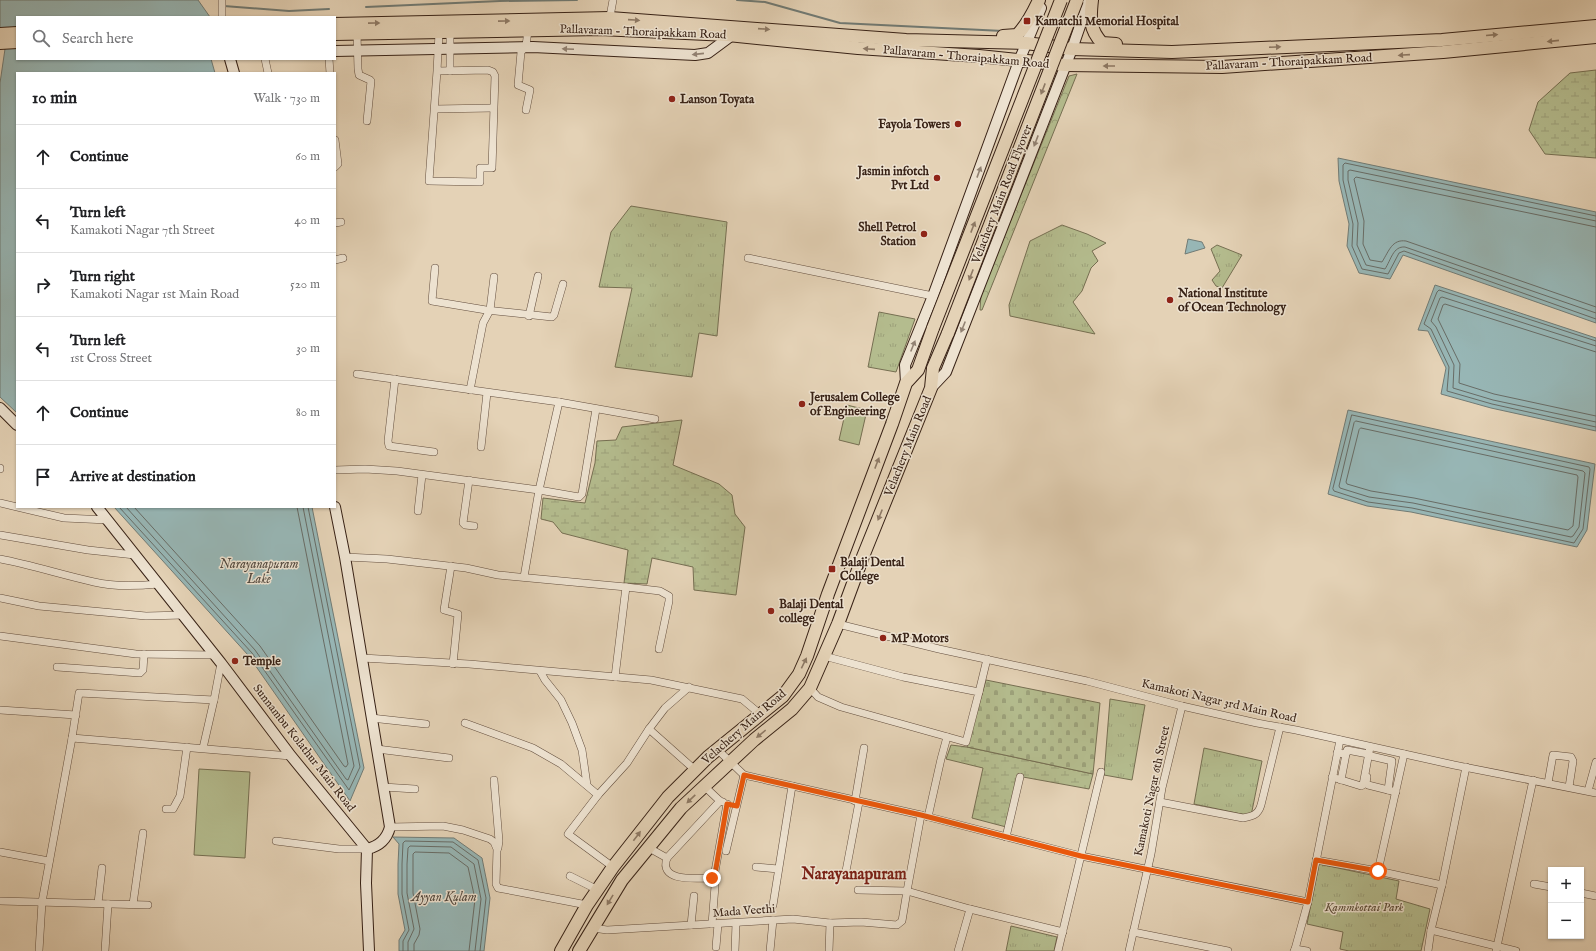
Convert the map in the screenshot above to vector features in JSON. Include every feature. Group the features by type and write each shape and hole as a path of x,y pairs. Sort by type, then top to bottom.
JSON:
{"main road":[{"path":"926,41 934,35 1017,35 1028,23 1039,0"},
{"name":"Velachery Main Road Flyover","path":"906,383 918,370 1061,0"},
{"name":"Velachery Main Road Flyover","path":"931,388 932,368 948,333 1077,0"},
{"path":"1092,0 1091,16 1093,34 1102,43 1148,48"},
{"name":"Pallavaram - Thoraipakkam Road","path":"336,24 609,24 926,41 1026,43 1072,49 1148,48 1198,51 1594,32"},
{"name":"Pallavaram - Thoraipakkam Road","path":"336,34 444,33 528,30 609,24 858,48 979,56 1065,65 1173,65 1236,67 1456,51 1594,32"},
{"path":"0,34 16,33"},
{"path":"0,43 16,42"},
{"name":"Velachery Main Road","path":"561,951 587,905 613,867 668,797 695,770 782,696 799,674 807,656 906,383"},
{"name":"Velachery Main Road","path":"579,951 622,880 681,808 754,740 792,709 810,688 840,618 862,559 931,388"},
{"path":"824,606 840,618"}],"street":[{"path":"906,383 905,365 933,296 1019,61 1044,0"},
{"path":"931,388 946,372 1072,49 1089,0"},
{"path":"609,24 613,2"},
{"path":"222,4 222,16"},
{"path":"526,110 530,90 518,85 522,52 526,46 528,30"},
{"path":"437,71 488,70 493,72 495,76 492,168 480,168 480,182 429,181 438,48 444,33"},
{"path":"444,33 450,48 450,71"},
{"path":"356,34 359,75 371,81 367,121"},
{"path":"336,51 438,48 548,48 696,55 708,53 731,36"},
{"path":"230,60 234,72"},
{"path":"265,60 268,72"},
{"path":"329,60 330,72"},
{"path":"435,109 493,108"},
{"path":"336,148 338,164 336,166"},
{"path":"748,258 933,296"},
{"path":"435,268 432,301 529,316 552,318 563,284"},
{"path":"529,316 538,276"},
{"path":"470,390 483,323 490,310 494,277"},
{"path":"357,374 559,402 655,419"},
{"path":"394,379 388,441 389,446 434,452"},
{"path":"482,447 488,393"},
{"path":"524,577 539,490 559,402"},
{"path":"0,408 16,424"},
{"path":"336,470 365,469 422,474 581,497 596,409"},
{"path":"418,511 422,474"},
{"path":"469,480 463,523 465,525 474,526"},
{"path":"0,503 16,507"},
{"path":"21,508 64,518 108,520"},
{"name":"Sunnambu Kolathur Main Road","path":"98,508 215,655 292,756 368,849"},
{"path":"276,841 339,849 368,849 377,847 382,842 388,834 390,826 345,557 334,508"},
{"path":"0,534 88,550 135,555"},
{"path":"345,557 387,559 451,566 498,575 626,586 660,591 668,596 669,601 658,649"},
{"path":"0,559 52,570 95,582 137,586 158,584"},
{"path":"451,566 444,610 458,614 453,664"},
{"path":"615,677 626,586"},
{"path":"0,598 38,606 146,616 183,615"},
{"name":"Kamakoti Nagar 3rd Main Road","path":"840,618 939,649 1087,681 1182,706 1340,740 1371,751 1404,754 1596,793"},
{"path":"0,636 144,654 215,655"},
{"path":"57,667 140,673 143,670 144,654"},
{"path":"824,656 903,677 979,692"},
{"path":"362,658 652,680 742,699 760,714"},
{"path":"810,688 818,697 841,707 966,742 988,660"},
{"path":"203,748 221,663"},
{"path":"540,671 545,680 561,700 572,723 582,750 587,785"},
{"path":"613,867 568,834 598,795 627,763 649,729 665,708 689,687"},
{"path":"39,951 42,902 79,693 214,700"},
{"name":"Kamakoti Nagar 6th Street","path":"1129,951 1160,802 1182,706"},
{"path":"0,710 76,715"},
{"path":"371,718 426,724"},
{"path":"465,723 533,748 561,764 598,795"},
{"path":"1160,802 1243,818 1254,816 1259,813 1280,727"},
{"path":"649,729 695,770"},
{"path":"907,891 925,816 947,737"},
{"path":"72,738 292,756"},
{"path":"1307,951 1294,950 1308,902 1340,740"},
{"path":"166,809 173,809 180,796 187,747"},
{"path":"846,871 864,748"},
{"path":"377,749 449,758"},
{"path":"718,750 744,775 925,816 1081,856 1308,902"},
{"path":"1341,780 1348,750 1371,751 1392,761 1388,790"},
{"path":"1332,777 1361,786 1363,784 1371,751"},
{"path":"1371,751 1367,784 1396,792"},
{"path":"1337,752 1346,754"},
{"path":"1378,871 1404,754"},
{"path":"1548,783 1553,755 1571,757 1572,761 1569,787"},
{"path":"1588,791 1596,762"},
{"path":"1428,951 1431,930 1442,885 1466,767"},
{"path":"1058,951 1101,772"},
{"path":"726,851 744,775"},
{"path":"1006,837 1020,777"},
{"path":"494,780 499,841 497,852 496,884 498,888 587,905"},
{"path":"1496,949 1533,780"},
{"path":"704,786 724,802 737,806"},
{"path":"772,905 792,786"},
{"path":"383,787 415,789"},
{"path":"724,802 714,877 674,877 668,873 666,864 667,858 724,802"},
{"path":"390,826 443,826 463,830 490,839 496,845 497,852"},
{"path":"133,904 143,833"},
{"path":"649,848 667,858"},
{"path":"368,849 366,883 368,951"},
{"path":"0,852 49,860"},
{"path":"1316,860 1378,871 1442,885"},
{"path":"756,867 778,869"},
{"path":"98,903 102,868"},
{"path":"570,876 598,890"},
{"path":"1534,884 1548,886"},
{"path":"715,886 716,947"},
{"path":"858,890 907,891 970,909 1063,932"},
{"name":"Mada Veethi","path":"593,928 607,930 793,919 897,925 902,921 907,891"},
{"path":"1584,894 1596,896"},
{"path":"692,925 694,896"},
{"path":"0,901 148,905"},
{"path":"104,951 108,904"},
{"path":"958,951 970,909"},
{"path":"770,951 773,920"},
{"path":"735,951 736,922"},
{"path":"829,951 830,922"},
{"path":"1431,930 1496,949 1516,951"},
{"path":"1133,932 1228,951"}],"green space":[{"path":"1596,70 1596,158 1545,154 1529,130 1538,102 1570,73"},
{"path":"1077,74 982,310 980,310 981,294 1069,76"},
{"path":"631,206 727,222 717,336 699,333 692,377 615,367 632,288 599,287 611,232"},
{"path":"1062,225 1106,243 1092,251 1098,261 1091,268 1082,291 1073,302 1095,334 1010,316 1009,305 1030,241"},
{"path":"1217,245 1242,255 1222,288 1216,286 1212,280 1220,271 1211,249"},
{"path":"879,312 915,319 896,372 868,367"},
{"path":"847,405 867,410 859,445 839,440"},
{"path":"682,420 673,465 719,484 732,495 735,514 745,527 736,595 694,590 693,567 652,558 647,584 624,583 628,550 562,533 553,522 541,519 543,498 585,503 595,463 597,441 616,440 622,427"},
{"path":"986,680 1100,703 1093,774 967,747"},
{"path":"1110,699 1145,705 1132,780 1104,775"},
{"path":"951,745 967,747 1093,774 1089,789 1023,777 1010,828 972,818 983,768 946,759"},
{"path":"1204,748 1262,761 1251,816 1194,804"},
{"path":"199,769 250,772 245,858 194,855"},
{"name":"Kammkottai Park","path":"1319,864 1399,881 1396,899 1430,909 1421,951 1349,951 1340,949 1343,932 1307,924"},
{"path":"1011,926 1057,937 1054,951 1006,951"}],"water":[{"path":"0,0 198,0 209,16 16,16 16,60 211,60 215,72 16,72 16,412 0,397 0,83 5,49 0,47"},
{"path":"1338,158 1596,212 1596,323 1403,255 1390,279 1359,273 1347,246 1349,224 1339,181"},
{"path":"1188,239 1202,242 1205,248 1185,254"},
{"path":"1435,285 1596,338 1596,431 1491,408 1441,394 1446,368 1428,331 1418,330"},
{"path":"1348,410 1595,464 1587,530 1577,547 1411,512 1367,506 1328,494"},
{"name":"Narayanapuram Lake","path":"115,508 312,508 364,768 350,801 248,655"},
{"name":"Ayyan Kulam","path":"393,837 454,838 482,858 490,898 484,951 399,951 399,940 405,930 398,894 399,844"}],"waterway":[{"path":"366,7 500,1 577,0"},
{"path":"737,0 765,2 840,23 1003,31"},
{"path":"224,6 289,11 329,9"}],"place":[{"name":"Kamatchi Memorial Hospital","path":"1027,21"},
{"name":"Lanson Toyata","path":"672,99"},
{"name":"Fayola Towers","path":"958,124"},
{"name":"Jasmin infotch Pvt Ltd","path":"937,178"},
{"name":"Shell Petrol Station","path":"924,234"},
{"name":"National Institute of Ocean Technology","path":"1170,300"},
{"name":"Jerusalem College of Engineering","path":"802,404"},
{"name":"Balaji Dental College","path":"832,569"},
{"name":"Balaji Dental college","path":"771,611"},
{"name":"MP Motors","path":"883,638"},
{"name":"Temple","path":"235,661"}],"district":[{"name":"Narayanapuram","path":"854,875"}],"route":[{"path":"712,878 715,874 727,804 737,806 744,775 921,815 1081,856 1308,902 1316,860 1378,871"}]}
